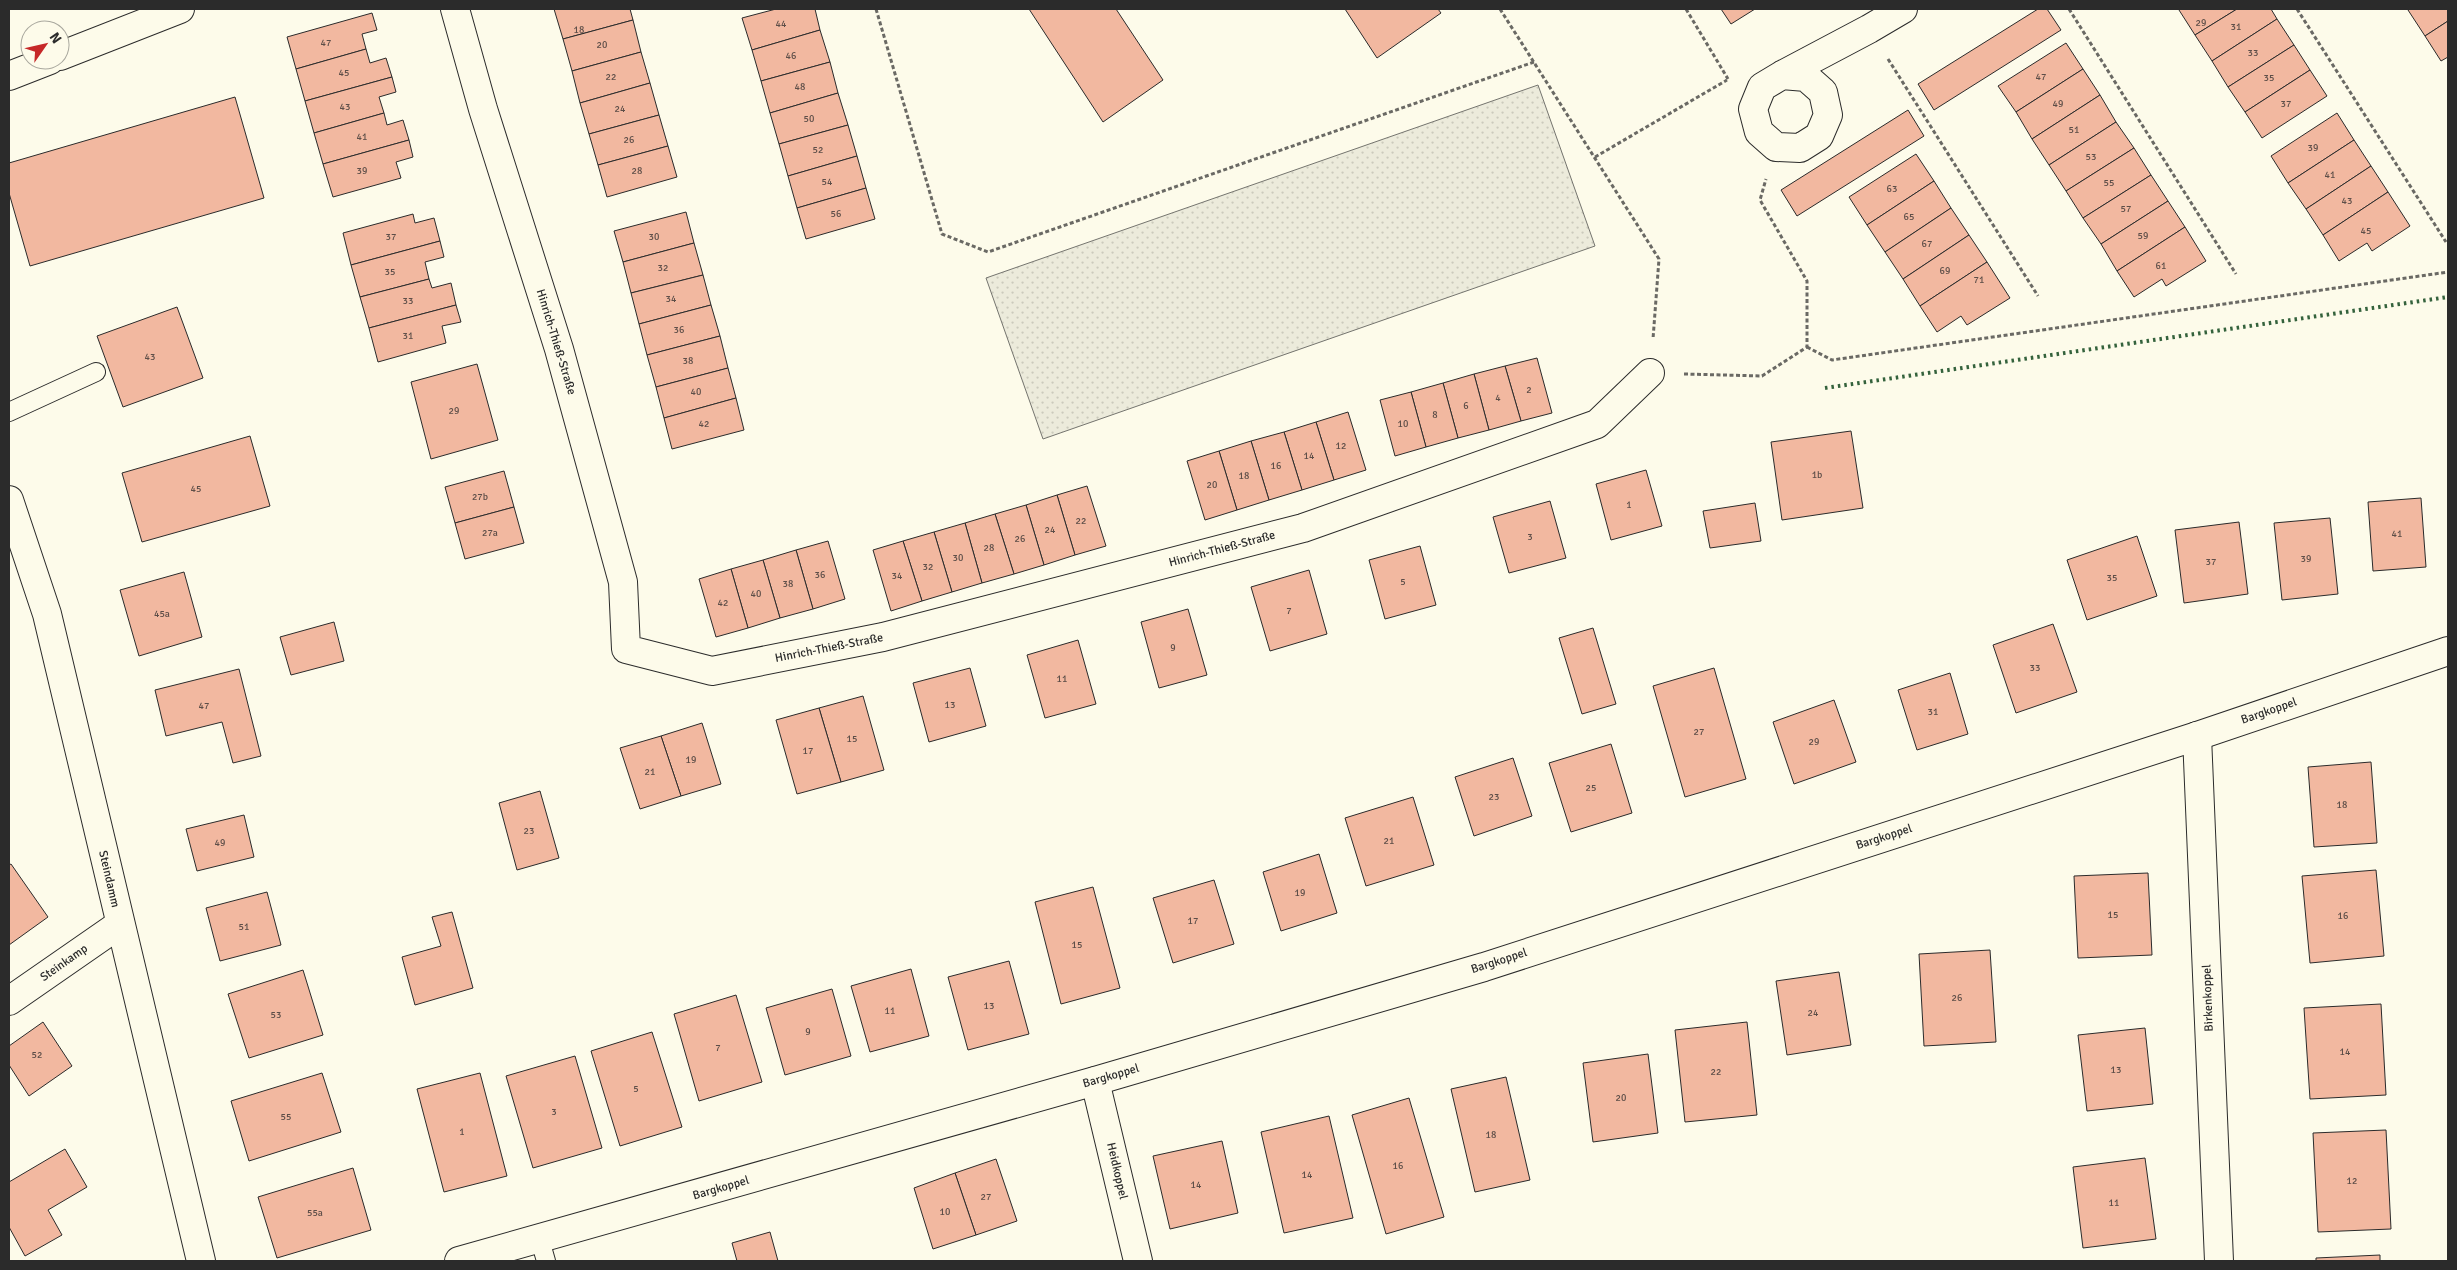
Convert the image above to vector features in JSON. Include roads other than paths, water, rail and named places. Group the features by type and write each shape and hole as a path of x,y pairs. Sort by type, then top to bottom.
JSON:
{"street":[{"path":"70,52 180,9"},
{"name":"Hinrich-Thieß-Straße","path":"455,9 483,109 560,349 623,582 626,649 712,671 884,637 1303,528 1597,424 1650,373"},
{"path":"1772,81 1806,77 1823,92 1828,115 1819,136 1800,148 1776,147 1759,132 1753,109 1772,81 1903,9"},
{"path":"9,76 24,70"},
{"name":"Steindamm","path":"9,500 47,614 201,1261"},
{"name":"Bargkoppel","path":"459,1261 543,1250 1095,1080 1484,967 2197,736 2448,652"},
{"name":"Birkenkoppel","path":"2197,736 2219,1261"},
{"name":"Steinkamp","path":"9,1001 120,924"},
{"name":"Heidkoppel","path":"1095,1080 1138,1261"}],"lane":[{"path":"9,412 96,372"}]}
